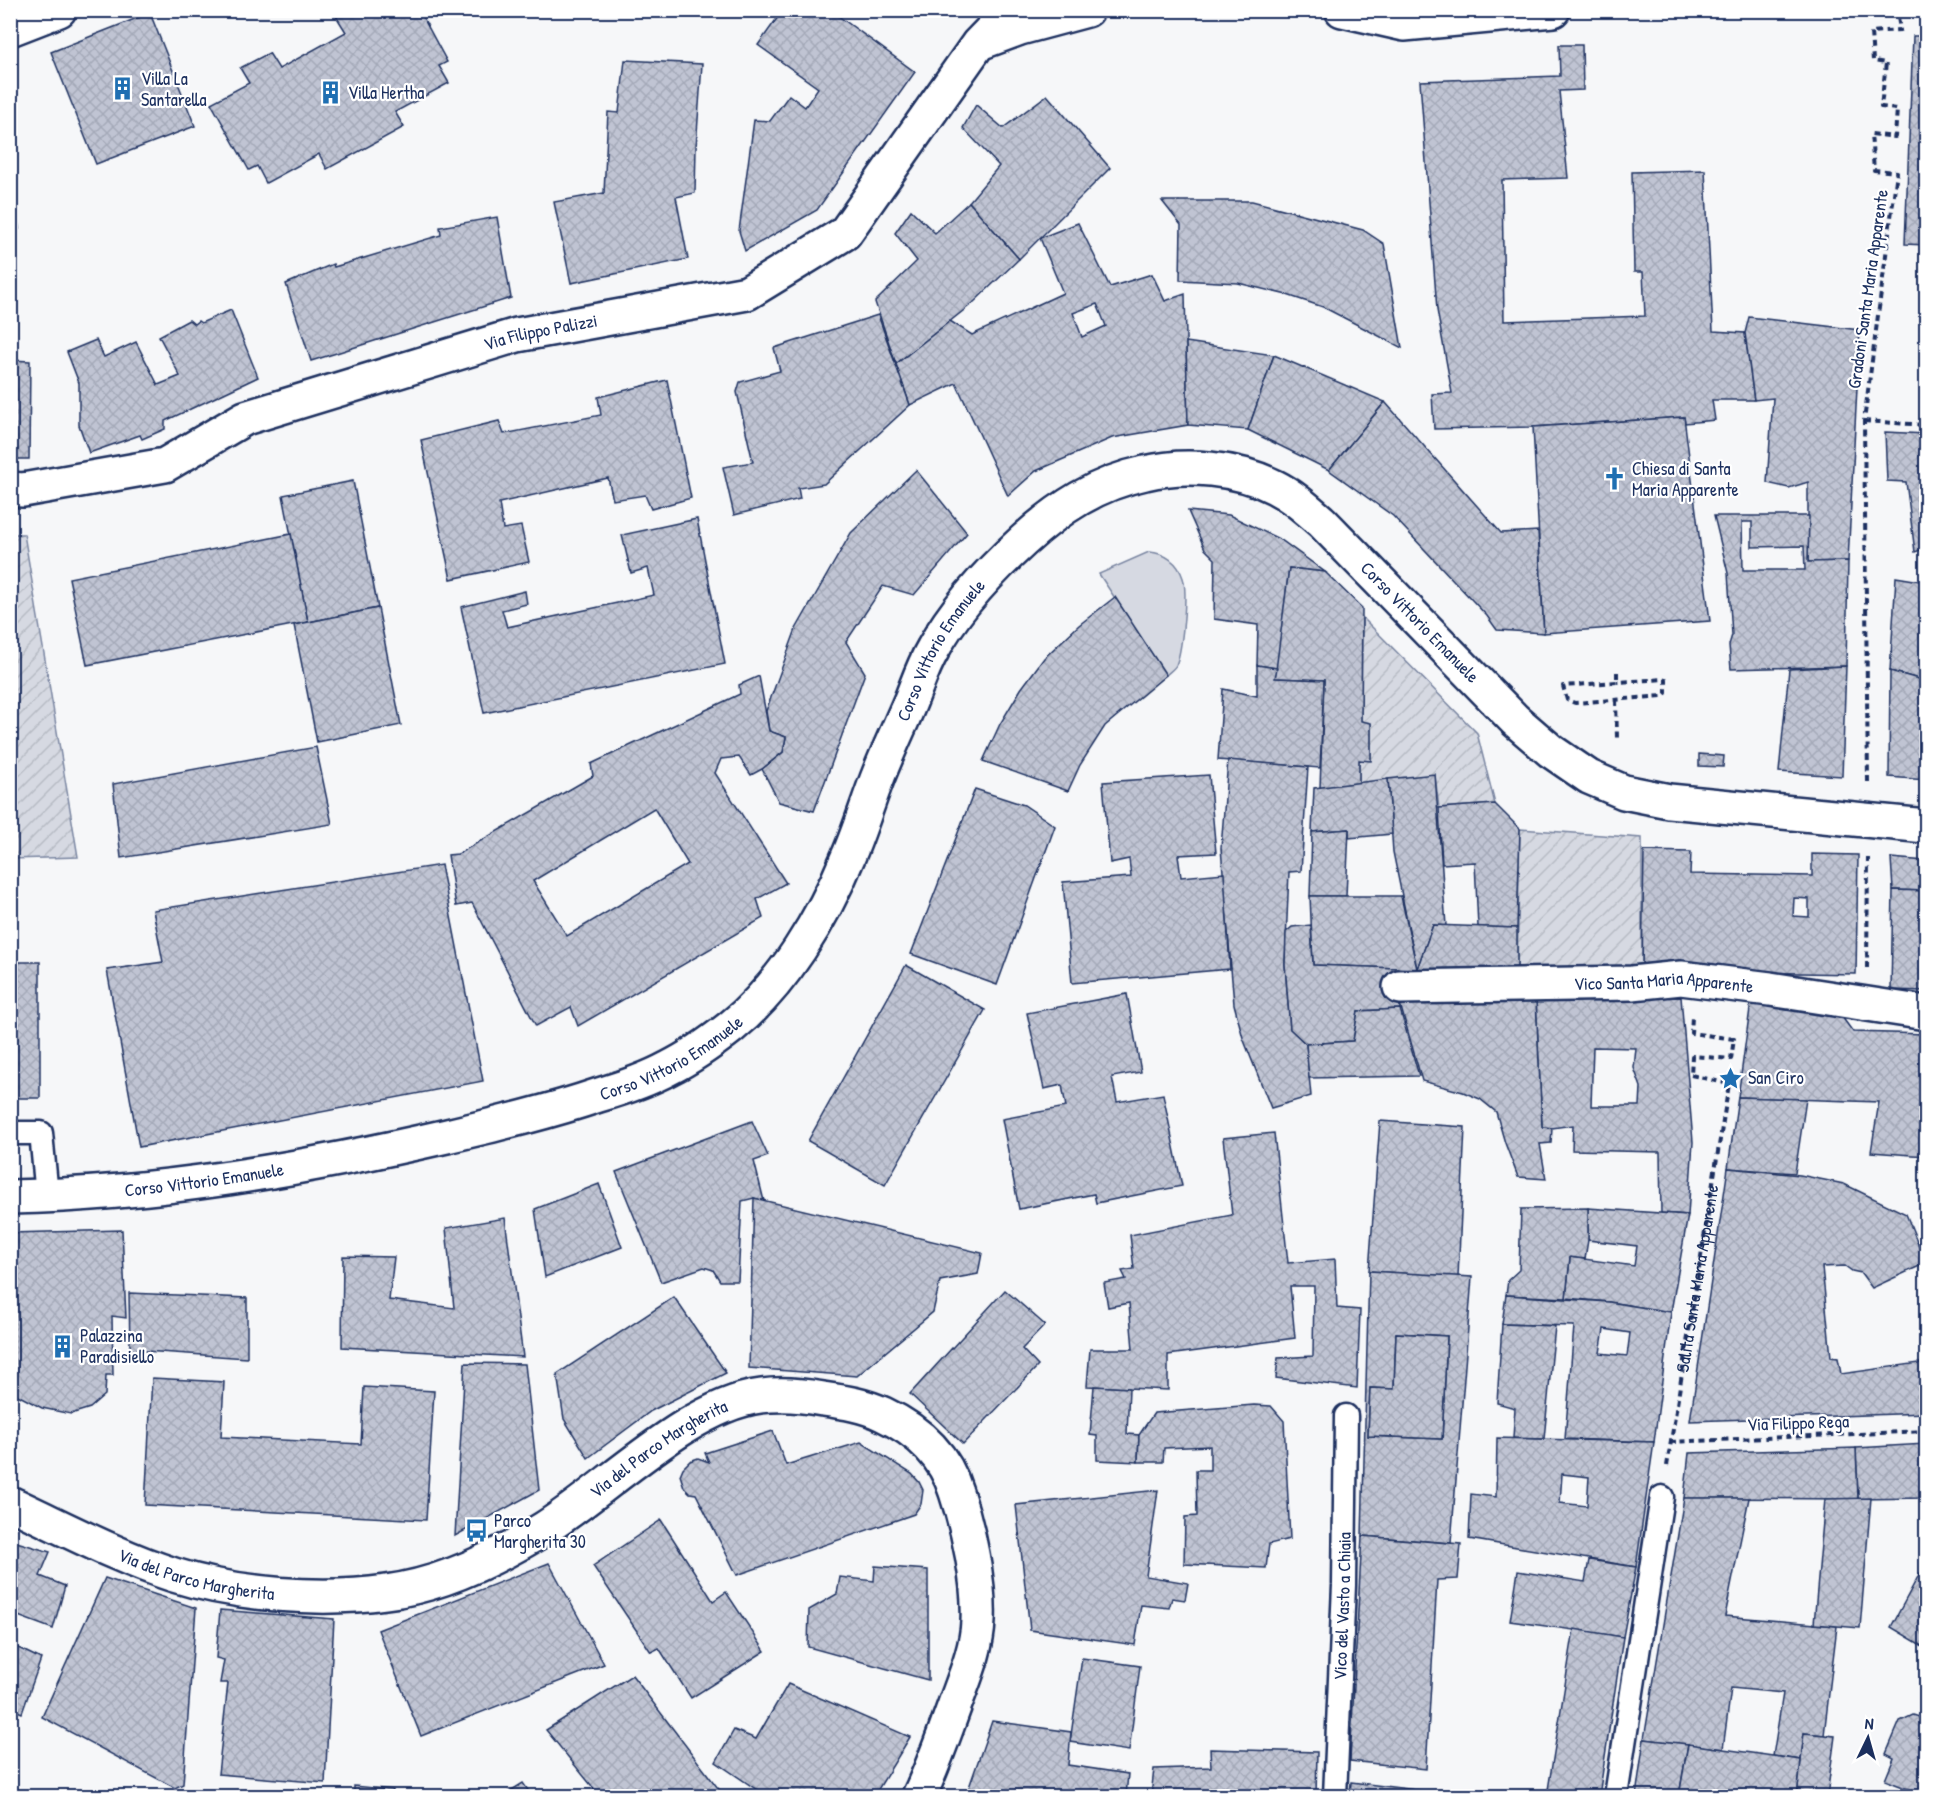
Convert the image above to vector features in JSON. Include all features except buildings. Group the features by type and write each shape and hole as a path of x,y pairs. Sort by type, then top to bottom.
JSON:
{"street":[{"path":"10,29 59,10"},
{"name":"Via Filippo Palizzi","path":"10,489 23,490 165,465 245,418 517,335 747,292 845,233 978,44 1011,10"},
{"path":"978,44 1020,28 1087,10"},
{"path":"1342,10 1404,24 1553,10"},
{"name":"Corso Vittorio Emanuele","path":"10,1197 148,1189 245,1176 368,1154 542,1114 635,1084 692,1055 732,1026 766,995 796,955 848,858 878,776 932,650 977,586 1050,516 1091,491 1129,476 1160,469 1196,468 1226,472 1273,486 1298,501 1322,522 1515,720 1551,751 1589,777 1624,792 1669,801 1926,826"},
{"name":"Vico Santa Maria Apparente","path":"1400,987 1632,983 1681,978 1926,1013"},
{"path":"1657,980 1693,1006"},
{"name":"Via del Parco Margherita","path":"10,1503 134,1560 197,1581 293,1595 380,1593 447,1578 512,1546 546,1527 677,1432 731,1405 761,1396 789,1394 868,1408 915,1432 926,1441 942,1462 954,1484 961,1507 976,1588 978,1617 973,1650 933,1766 919,1797"}],"lane":[{"path":"10,1133 41,1133 47,1196"},
{"name":"Vico del Vasto a Chiaia","path":"1335,1797 1344,1585 1346,1416"},
{"path":"1616,1797 1662,1497"}],"path":[{"name":"Gradoni Santa Maria Apparente","path":"1868,788 1864,421 1897,172 1874,170 1871,134 1895,137 1897,109 1881,107 1886,63 1873,61 1871,32 1900,30 1897,10"},
{"path":"1864,421 1926,424"},
{"path":"1617,672 1617,682"},
{"path":"1666,679 1666,693 1663,696 1616,700 1575,703 1567,700 1563,686 1666,679"},
{"path":"1616,700 1617,738"},
{"path":"1867,1004 1868,855"},
{"name":"Salita Santa Maria Apparente","path":"1662,1497 1729,1084 1691,1075 1692,1056 1731,1059 1734,1039 1691,1034 1693,1006"},
{"name":"Via Filippo Rega","path":"1670,1442 1926,1431"}],"shaded area":[{"path":"10,534 24,534 78,857 11,859"},
{"path":"1149,552 1165,556 1174,563 1181,572 1184,585 1184,622 1178,658 1175,666 1166,675 1099,574"},
{"path":"1362,617 1477,733 1495,804 1439,808 1435,775 1359,783 1359,760 1371,760 1371,723 1361,721"},
{"path":"1520,829 1642,838 1642,970 1517,971"}],"place":[{"name":"Villa La Santarella","path":"123,89"},
{"name":"Villa Hertha","path":"330,93"},
{"name":"Chiesa di Santa Maria Apparente","path":"1614,479"},
{"name":"San Ciro","path":"1730,1078"},
{"name":"Palazzina Paradisiello","path":"62,1346"},
{"name":"Parco Margherita 30","path":"476,1531"}]}
